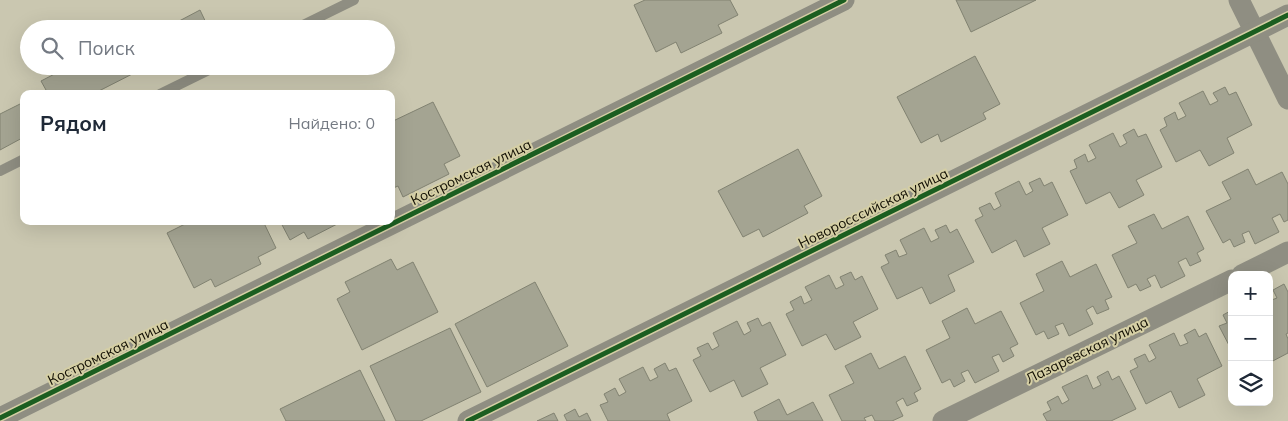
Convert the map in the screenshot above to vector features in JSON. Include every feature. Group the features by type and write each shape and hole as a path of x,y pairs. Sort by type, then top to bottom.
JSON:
{"street":[{"name":"Костромская улица","path":"395,222 844,0"},
{"path":"1239,0 1288,98"},
{"name":"Новоросссийская улица","path":"468,421 1288,15"},
{"name":"Костромская улица","path":"0,418 390,225"},
{"path":"1250,271 1288,252"},
{"name":"Лазаревская улица","path":"943,421 1228,282"}],"lane":[{"path":"313,20 354,0"},
{"path":"168,90 199,75"},
{"path":"0,171 20,161"}],"building":[{"path":"645,0 730,0 738,15 718,25 722,33 681,53 676,42 656,52 634,5"},
{"path":"956,0 1036,0 971,32"},
{"path":"200,10 205,20 181,20"},
{"path":"975,56 1000,104 983,113 986,119 941,142 938,134 921,143 897,97"},
{"path":"53,75 130,75 101,90 46,90 41,81"},
{"path":"1225,87 1229,95 1236,92 1252,125 1227,138 1234,153 1209,166 1200,150 1176,162 1160,130 1167,126 1164,118 1175,112 1178,120 1186,116 1179,103 1203,91 1210,105 1218,101 1213,93"},
{"path":"433,102 460,156 444,164 449,174 403,197 398,186 395,187 395,120"},
{"path":"20,104 20,139 0,150 0,114"},
{"path":"1134,129 1138,137 1146,134 1162,167 1136,180 1144,195 1119,208 1110,192 1086,204 1070,171 1077,168 1074,160 1085,154 1088,162 1096,158 1089,145 1113,133 1120,147 1127,143 1123,135"},
{"path":"798,149 822,196 804,206 808,213 763,237 759,229 743,237 718,191"},
{"path":"1248,169 1256,185 1282,172 1288,184 1288,220 1284,222 1280,214 1272,218 1279,232 1255,244 1249,231 1242,234 1245,242 1234,247 1230,239 1223,243 1206,211 1231,199 1222,182"},
{"path":"1040,178 1044,186 1052,182 1068,215 1042,228 1050,244 1024,257 1016,240 992,253 975,220 983,216 979,208 990,203 994,210 1001,206 995,193 1019,181 1026,195 1033,191 1029,183"},
{"path":"1154,214 1162,229 1188,216 1204,249 1197,253 1201,261 1190,266 1186,258 1178,262 1185,276 1161,288 1155,275 1147,279 1151,286 1140,291 1136,284 1128,288 1112,255 1137,243 1128,226"},
{"path":"183,225 265,225 276,248 258,257 261,264 215,287 211,279 194,288 167,233"},
{"path":"282,225 335,225 308,239 304,232 290,240"},
{"path":"946,225 950,233 957,229 974,262 948,275 955,291 930,304 922,287 897,299 881,267 889,263 885,255 896,250 899,257 907,254 900,240 924,228 931,242 939,238 935,230"},
{"path":"391,259 397,270 413,262 438,312 362,350 337,299 350,292 345,282"},
{"path":"1062,261 1070,277 1096,264 1112,297 1105,300 1109,309 1097,314 1093,306 1086,310 1093,324 1069,336 1063,323 1055,326 1059,334 1048,339 1044,331 1036,335 1020,303 1044,291 1036,274"},
{"path":"851,272 855,280 862,276 878,309 853,322 861,337 835,350 826,334 802,346 786,314 794,310 790,302 801,296 804,304 812,300 805,287 829,275 836,289 844,285 840,277"},
{"path":"535,282 568,346 487,387 455,324"},
{"path":"1284,284 1288,292 1288,333 1286,334 1288,353 1273,361 1273,300 1277,298 1273,290"},
{"path":"967,308 975,324 1001,311 1018,344 1010,348 1014,356 1003,362 999,354 992,357 999,371 975,383 968,370 961,373 965,381 954,387 950,379 942,383 926,350 950,338 942,321"},
{"path":"1228,312 1228,343 1219,326 1227,323 1223,315"},
{"path":"758,318 762,326 770,322 786,355 760,368 768,384 742,397 734,380 710,392 693,360 701,356 697,348 708,343 712,350 719,346 713,333 737,321 744,335 751,331 747,323"},
{"path":"450,328 481,392 421,421 396,421 370,366"},
{"path":"1195,329 1199,337 1206,333 1222,366 1197,379 1205,395 1179,408 1171,391 1146,404 1130,371 1138,367 1134,359 1145,354 1149,362 1156,358 1149,345 1174,333 1180,346 1188,343 1184,335"},
{"path":"871,353 879,369 905,356 921,389 914,393 918,401 907,406 903,398 896,402 903,416 892,421 875,421 872,415 864,418 866,421 842,421 829,395 854,383 845,366"},
{"path":"665,363 669,371 676,368 692,401 667,414 670,421 608,421 600,405 608,402 604,394 615,388 619,396 626,392 619,379 643,367 650,381 658,377 654,369"},
{"path":"360,370 385,421 286,421 280,409"},
{"path":"1108,371 1112,380 1119,376 1136,409 1111,421 1047,421 1043,414 1051,410 1047,402 1058,396 1062,404 1069,400 1062,387 1087,375 1093,389 1101,385 1097,377"},
{"path":"779,399 787,415 813,402 823,421 758,421 754,412"},
{"path":"575,409 579,417 587,413 591,421 567,421 564,415"},
{"path":"554,413 558,421 537,421"}],"cycle path":[{"path":"395,222 844,0"},
{"path":"468,421 1288,15"},
{"path":"0,418 390,225"}]}
